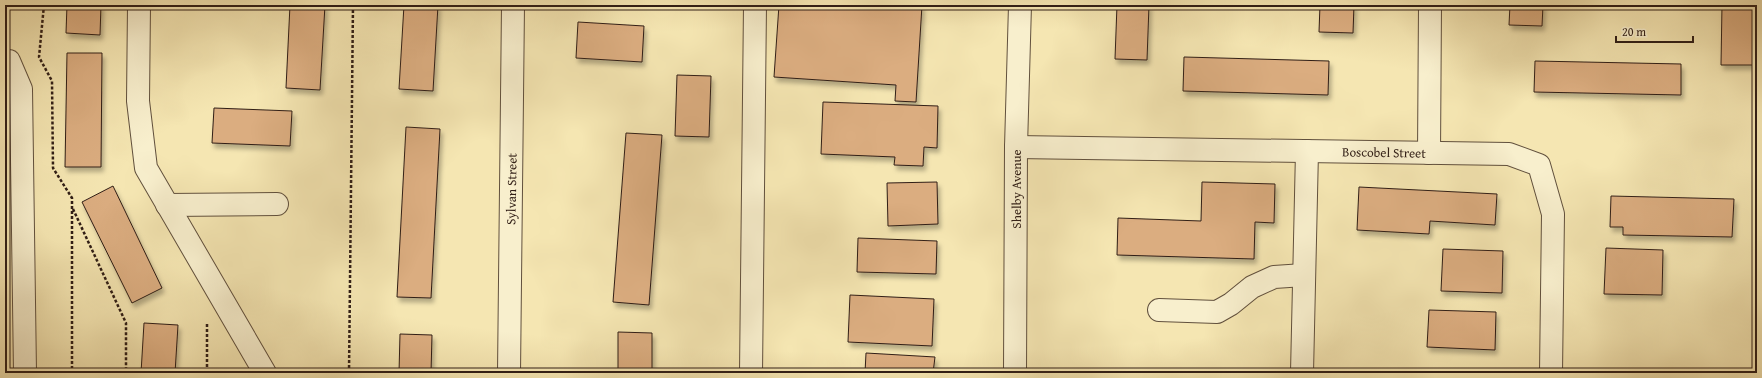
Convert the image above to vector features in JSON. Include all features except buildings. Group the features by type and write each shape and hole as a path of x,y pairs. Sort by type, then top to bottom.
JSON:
{"street":[{"path":"139,5 138,101 146,168 266,373"},
{"name":"Sylvan Street","path":"508,373 513,5"},
{"path":"751,373 755,5"},
{"name":"Shelby Avenue","path":"1015,373 1016,147 1020,5"},
{"path":"1429,153 1430,5"},
{"path":"5,61 9,61 21,89 25,373"},
{"name":"Boscobel Street","path":"1016,147 1509,154 1539,165 1553,214 1551,373"},
{"path":"1302,373 1307,151"},
{"path":"167,205 278,204"},
{"path":"1159,310 1217,312 1231,304 1252,287 1274,277 1304,275"}],"path":[{"path":"44,5 39,57 52,81 53,168 72,198 72,373"},
{"path":"349,373 353,5"},
{"path":"72,207 126,323 126,373"},
{"path":"207,321 207,373"}]}
